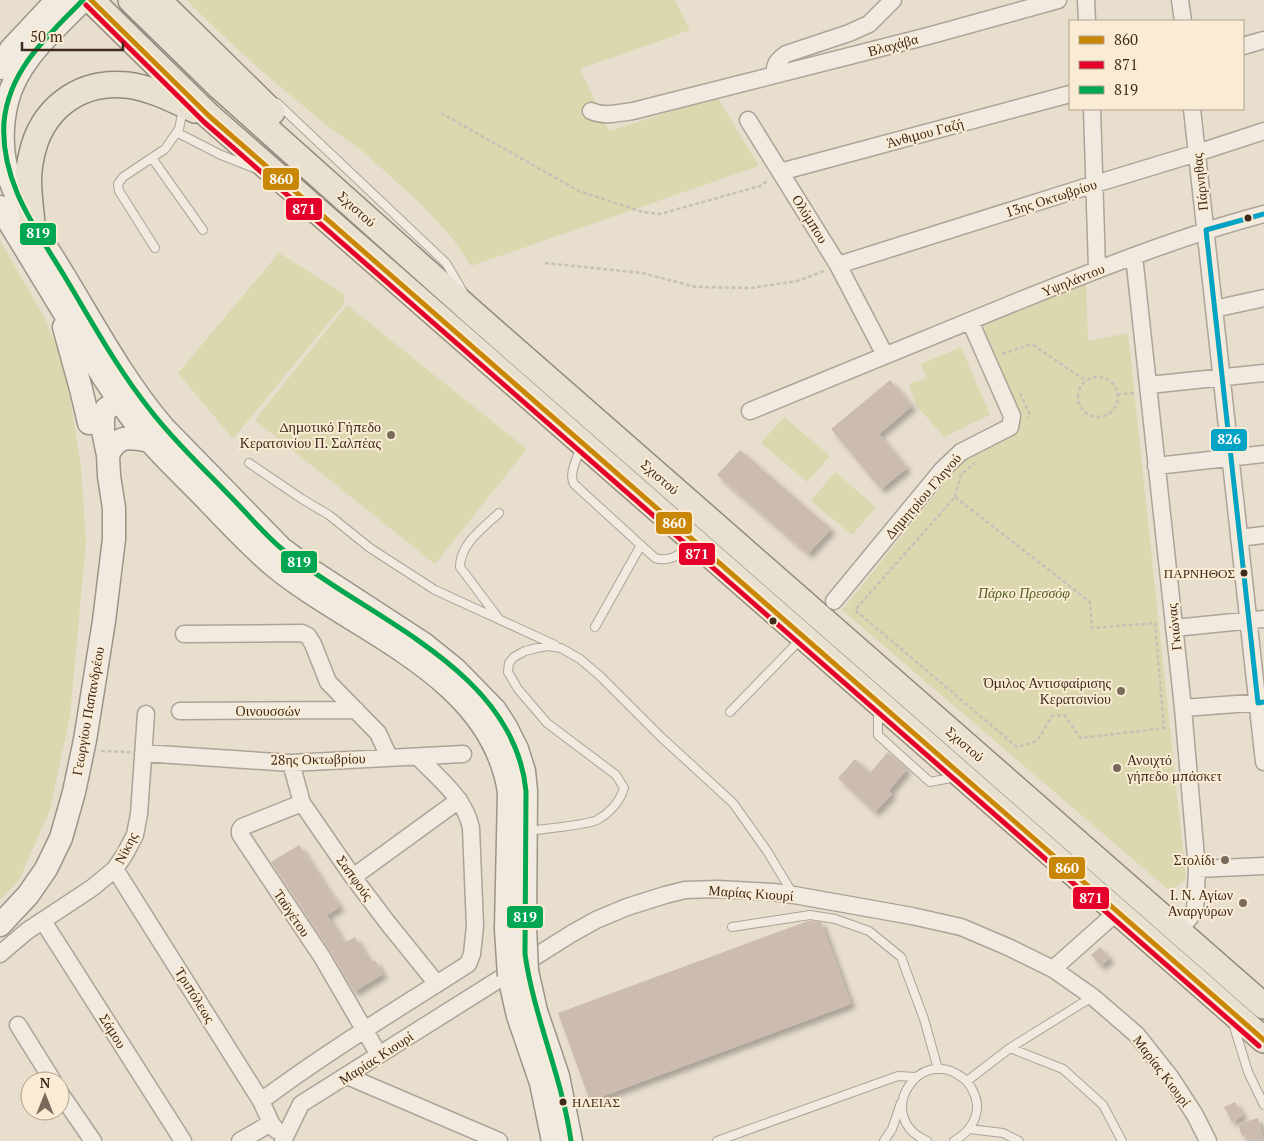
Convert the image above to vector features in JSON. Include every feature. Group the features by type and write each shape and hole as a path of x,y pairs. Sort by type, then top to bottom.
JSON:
{"main road":[{"path":"0,68 11,49 57,0"},
{"path":"83,0 26,62 17,77 7,102 3,143 11,185 119,368 143,403 164,428 281,548 315,573 439,655 455,668 495,710 517,748 524,771 526,791 526,831 516,928"},
{"name":"Σχιστού","path":"91,0 209,116 281,180 1264,1040"},
{"name":"Σχιστού","path":"144,3 220,87 474,314 1264,1006"},
{"path":"32,223 30,159 41,127 51,113 65,100 93,87 110,84 128,85 143,88 209,116"},
{"path":"0,207 118,401 150,441 245,539 275,567 429,671 459,696 492,740 500,755 509,792 518,974 518,1016 541,1083 553,1141"},
{"path":"53,293 75,364 89,422"},
{"name":"Γεωργίου Παπανδρέου","path":"104,378 94,384 89,392 89,422 108,466"},
{"name":"Γεωργίου Παπανδρέου","path":"0,925 28,895 46,869 61,838 74,792 85,740 104,621 114,538 114,508 103,431 103,416 106,409 118,401"},
{"path":"108,466 116,442 125,438 150,441"},
{"path":"518,974 536,1011 558,1076 572,1141"}],"street":[{"path":"775,76 774,66 786,54 850,33 869,24 893,0"},
{"name":"Βλαχάβα","path":"591,111 609,115 633,111 677,98 775,76 1058,0"},
{"path":"1086,0 1087,20"},
{"path":"1180,0 1183,20"},
{"path":"1244,46 1264,40"},
{"name":"Άνθιμου Γαζή","path":"780,172 1069,94"},
{"path":"1092,110 1097,270"},
{"name":"Πάρνηθας","path":"1192,110 1240,538 1256,620 1264,762"},
{"name":"Ολύμπου","path":"748,120 838,265 885,355"},
{"name":"13ης Οκτωβρίου","path":"838,265 1197,153 1264,130"},
{"name":"Υψηλάντου","path":"750,412 885,355 1097,270 1206,230 1264,214"},
{"name":"Γκιώνας","path":"1134,256 1174,628 1197,869 1195,911 1178,932"},
{"path":"1214,309 1264,298"},
{"name":"Δημητρίου Γληνού","path":"834,601 948,464 961,452 1010,427 1012,416 970,321"},
{"path":"1149,385 1264,373"},
{"path":"1156,466 1264,454"},
{"path":"1240,538 1264,535"},
{"path":"1174,628 1256,620"},
{"path":"184,634 302,634 308,636 328,682 378,733 389,757"},
{"path":"1182,708 1261,702"},
{"name":"Οινουσσών","path":"180,711 356,710"},
{"name":"Νίκης","path":"0,954 27,932 92,888 115,869 135,835 139,814 146,714"},
{"name":"28ης Οκτωβρίου","path":"144,753 291,763 463,754"},
{"path":"261,1101 363,1029 468,964 472,954 475,926 469,818 459,800 418,757"},
{"name":"Σαπφούς","path":"291,763 302,803 353,877 437,984"},
{"path":"353,877 459,800"},
{"name":"Ταϋγέτου","path":"302,803 242,827 240,834 322,957 379,1055"},
{"path":"1197,869 1264,866"},
{"name":"Τριπόλεως","path":"115,869 261,1101 272,1122"},
{"name":"Μαρίας Κιουρί","path":"282,1141 301,1104 548,946 596,920 627,907 686,890 718,889 794,895 912,916 961,927 1054,969 1093,997 1137,1035 1171,1078 1208,1141"},
{"path":"1054,969 1117,912"},
{"name":"Σάμου","path":"43,921 183,1141"},
{"path":"18,1025 47,1071"},
{"path":"347,1076 499,1141"},
{"path":"70,1108 93,1141"},
{"path":"240,1141 272,1122"},
{"name":"Μαρίας Κιουρί","path":"272,1122 282,1141"}],"lane":[{"path":"270,97 446,263 461,287 474,314"},
{"path":"155,248 118,188 118,184 122,177 165,149 178,133 184,105"},
{"path":"178,133 221,155 281,180"},
{"path":"152,158 203,230"},
{"path":"582,444 572,474 572,480 654,558 664,560 671,558 697,544"},
{"path":"249,463 329,515 370,548 434,590 561,648 580,659 733,804 767,851 794,895"},
{"path":"499,512 467,544 460,557 460,568 499,619"},
{"path":"595,627 641,545"},
{"path":"730,712 768,675 802,637"},
{"path":"526,831 596,821 621,799 624,788 616,775 547,723 518,689 508,672 509,663 525,651 548,646 561,648"},
{"path":"732,927 810,915 835,919 869,931 901,957 924,1019 938,1069"},
{"path":"967,1081 1010,1048 1093,997"},
{"path":"1230,1011 1248,1072 1264,1105"},
{"path":"1010,1048 1063,1069 1102,1105 1122,1141"},
{"path":"884,1141 892,1129 904,1094 911,1081 925,1072 938,1069 951,1070 967,1081 976,1098 977,1106 974,1122 969,1129 954,1140"},
{"path":"717,1141 898,1076 916,1077"},
{"path":"904,1094 902,1107 907,1125 918,1137 928,1141"},
{"path":"969,1129 1003,1133 1018,1141"}],"path":[{"path":"441,113 579,191 642,212 660,214 760,186 780,172"},
{"path":"545,263 642,273 696,287 751,288 797,281 838,265"},
{"path":"1094,377 1102,377 1113,384 1117,400 1108,414 1094,416 1084,411 1078,400 1078,392 1086,381 1094,377"},
{"path":"955,497 1090,602 1092,628 1155,623 1164,728 1081,738 1064,715 1052,716 1037,741 1017,747 855,610 955,497"},
{"path":"100,751 144,753"}],"green space":[{"path":"186,0 675,0 690,30 580,69 609,131 717,97 759,166 471,266 453,239 420,203 361,150 326,125 258,68"},
{"path":"0,240 44,317 57,345 70,397 81,466 86,542 70,716 50,810 19,880 0,900"},
{"path":"279,253 344,294 344,304 233,439 178,373"},
{"name":"Πάρκο Πρεσσόφ","path":"1086,284 1088,341 1128,333 1186,879 1170,891 842,610 963,460 1019,421 982,326"},
{"name":"Δημοτικό Γήπεδο Κερατσινίου Π. Σαλπέας","path":"347,305 527,449 435,564 255,420"},
{"path":"961,347 990,415 944,437 916,405 909,384 927,378 921,364"},
{"path":"784,417 830,456 807,482 761,443"},
{"path":"835,472 876,507 852,535 811,501"}],"building":[{"path":"890,380 912,406 879,434 907,468 881,489 831,429"},
{"path":"740,450 831,529 808,554 717,475"},
{"path":"888,752 907,769 889,791 892,794 875,812 838,778 855,759 870,773"},
{"path":"299,845 340,907 327,915 344,943 355,937 370,963 375,960 383,974 354,992 330,951 271,862"},
{"path":"808,921 821,922 851,1004 590,1101 558,1013"},
{"path":"1100,947 1110,958 1101,966 1091,955"},
{"path":"1235,1102 1243,1116 1232,1122 1224,1107"},
{"path":"1258,1118 1264,1141 1247,1141 1245,1135 1242,1136 1238,1124"}],"transit line":[{"name":"819","path":"83,0 32,55 22,70 7,103 4,122 4,144 8,165 22,204 116,362 151,411 179,443 282,549 316,574 393,623 431,650 466,679 495,711 516,748 526,791 525,954 529,978 561,1093 571,1141"},
{"name":"860","path":"91,0 209,116 1264,1040"},
{"name":"871","path":"86,5 204,122 1259,1046"},
{"name":"826","path":"1264,214 1206,230 1258,703 1264,702"}],"place":[{"name":"Δημοτικό Γήπεδο Κερατσινίου Π. Σαλπέας","path":"391,435"},
{"name":"ΠΑΡΝΗΘΟΣ","path":"1244,573"},
{"name":"Όμιλος Αντισφαίρισης Κερατσινίου","path":"1121,691"},
{"name":"Ανοιχτό γήπεδο μπάσκετ","path":"1117,768"},
{"name":"Στολίδι","path":"1225,860"},
{"name":"Ι. Ν. Αγίων Αναργύρων","path":"1243,903"},
{"name":"ΗΛΕΙΑΣ","path":"563,1102"}]}
